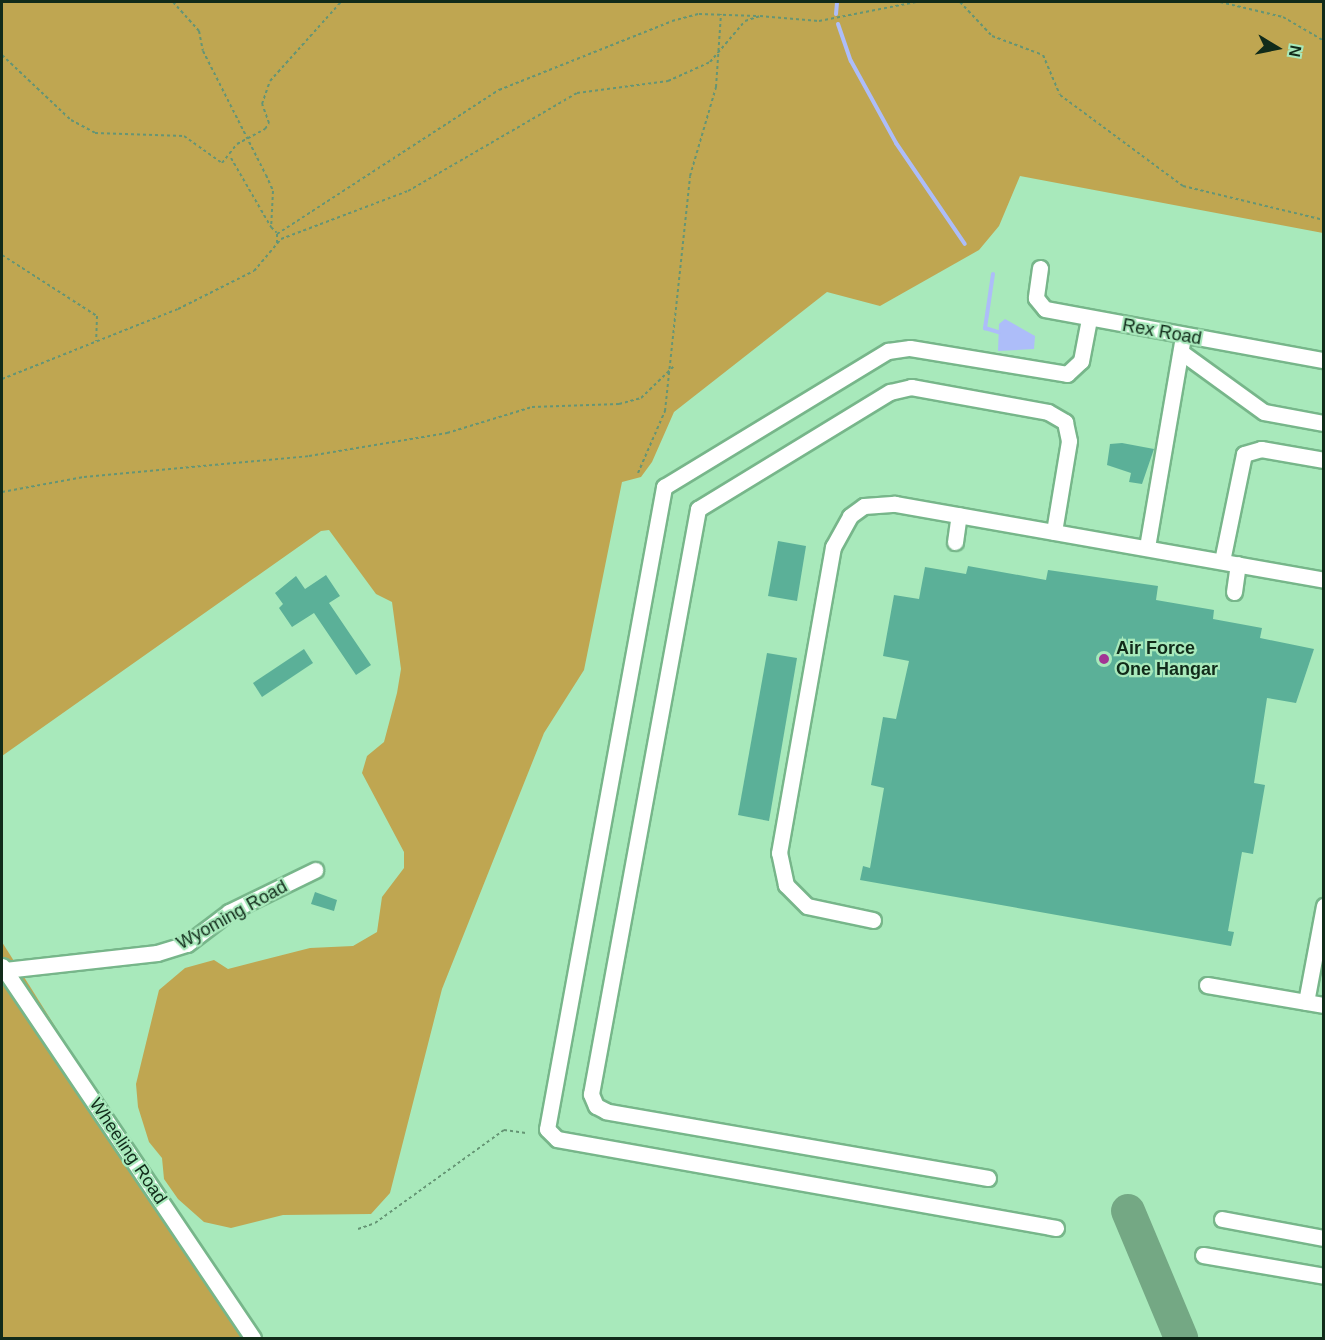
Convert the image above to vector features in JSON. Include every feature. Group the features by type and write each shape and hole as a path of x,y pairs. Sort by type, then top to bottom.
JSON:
{"street":[{"name":"Rex Road","path":"1040,268 1039,305 1089,319 1323,360"},
{"path":"1056,1228 557,1139 547,1129 664,487 888,351 910,348 1067,374 1081,361 1089,319"},
{"path":"1147,547 1183,336"},
{"path":"1181,352 1264,412 1323,423"},
{"path":"988,1178 606,1111 596,1106 591,1094 698,509 890,392 911,387 1048,412 1065,422 1069,441 1054,532"},
{"path":"1222,561 1244,454 1261,449 1323,460"},
{"path":"873,920 807,906 781,874 779,853 833,547 850,516 864,506 895,504 1323,580"},
{"path":"955,542 959,515"},
{"path":"1234,592 1238,564"},
{"name":"Wyoming Road","path":"3,968 157,953 187,944 229,912 315,870"},
{"path":"1306,1002 1323,906"},
{"name":"Wheeling Road","path":"3,968 253,1338"},
{"path":"1207,985 1323,1005"},
{"path":"1222,1219 1323,1238"},
{"path":"1203,1255 1323,1276"}],"path":[{"path":"174,2 199,31 245,138 273,191 271,227"},
{"path":"245,138 257,137 269,123 262,104 270,81 342,2"},
{"path":"277,234 499,90 664,24 721,14 819,21 916,2"},
{"path":"960,2 992,36 1043,56 1060,95 1183,186 1323,220"},
{"path":"1220,2 1292,21 1323,41"},
{"path":"638,473 658,432 673,367 693,154 716,87 721,14"},
{"path":"2,379 96,341 254,271 277,243 408,191 577,93 668,81 719,55 733,30 760,16"},
{"path":"2,55 71,120 95,134 184,136 216,160 231,158 245,138"},
{"path":"231,158 277,234 277,243"},
{"path":"2,255 97,316 96,341"},
{"path":"2,492 84,477 309,456 447,433 532,407 619,404 641,398 673,367"},
{"path":"358,1229 375,1223 504,1130 526,1133"}],"shaded area":[{"path":"2,2 1323,2 1323,233 1020,176 999,226 979,250 880,306 827,292 674,412 652,462 641,477 622,482 584,670 544,733 442,989 390,1193 371,1214 283,1215 231,1228 204,1222 178,1199 164,1179 162,1158 149,1142 138,1107 136,1084 159,990 185,968 214,960 228,969 310,948 353,946 377,932 382,897 404,868 404,852 362,773 367,756 384,742 397,693 401,669 392,602 376,594 329,530 321,531 2,756"},
{"path":"2,942 251,1338 2,1338"}],"water":[{"path":"1005,319 1035,336 1034,349 998,351 999,324"}],"building":[{"path":"1122,443 1154,449 1142,484 1129,482 1131,473 1107,465 1110,444"},
{"path":"778,541 806,546 797,601 768,596"},
{"path":"968,566 1046,580 1048,570 1158,586 1156,600 1214,610 1213,619 1262,628 1260,638 1314,649 1296,703 1267,698 1254,783 1265,785 1253,854 1242,852 1228,931 1234,932 1231,946 860,880 863,866 870,868 884,788 871,785 883,717 896,719 909,661 883,656 894,595 919,599 925,567 966,574"},
{"path":"326,575 340,596 329,603 371,665 356,675 314,613 292,627 279,608 283,604 275,593 296,576 305,589"},
{"path":"304,649 313,663 262,697 253,683"},
{"path":"767,653 797,658 769,821 738,815"},
{"path":"315,892 337,900 334,911 311,904"}],"waterway":[{"path":"836,14 837,2"},
{"path":"838,24 851,61 896,143 965,244"},
{"path":"993,274 985,328 998,332"}],"taxiway":[{"path":"1128,1211 1181,1338"}],"place":[{"name":"Air Force One Hangar","path":"1104,659"}]}
